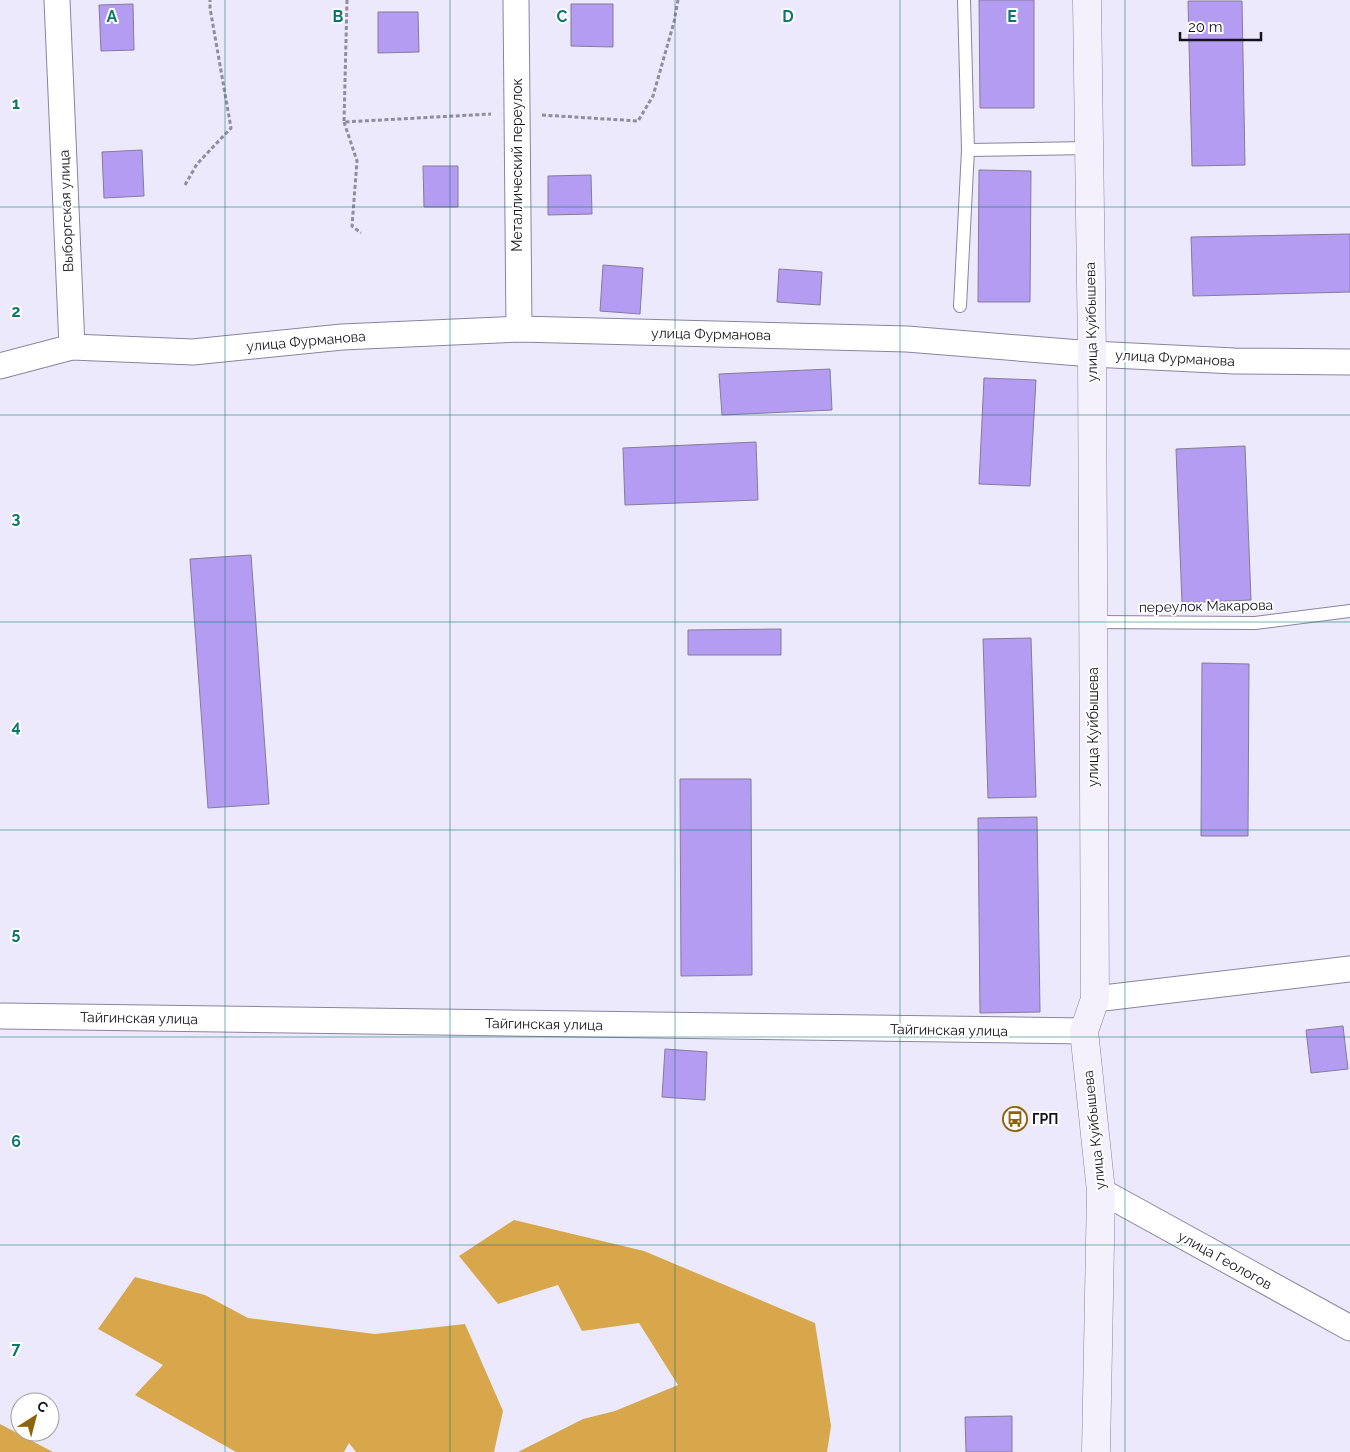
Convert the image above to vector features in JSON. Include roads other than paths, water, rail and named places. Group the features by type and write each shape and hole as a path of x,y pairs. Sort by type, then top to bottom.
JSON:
{"street":[{"name":"Выборгская улица","path":"57,0 72,347"},
{"name":"Металлический переулок","path":"516,0 519,329"},
{"name":"улица Куйбышева","path":"1087,0 1092,354 1094,999 1084,1031 1101,1192 1096,1452"},
{"name":"улица Фурманова","path":"72,347 193,352 342,337 519,329 907,339 1092,354 1234,361 1350,362"},
{"path":"0,366 72,347"},
{"path":"1094,999 1350,969"},
{"name":"Тайгинская улица","path":"3,1016 1084,1031"},
{"name":"улица Геологов","path":"1101,1192 1350,1328"}],"lane":[{"path":"960,306 968,150 964,0"},
{"path":"968,150 1089,148"},
{"name":"переулок Макарова","path":"1092,622 1255,623 1350,611"}],"place":[{"name":"ГРП","path":"1015,1119"}]}
